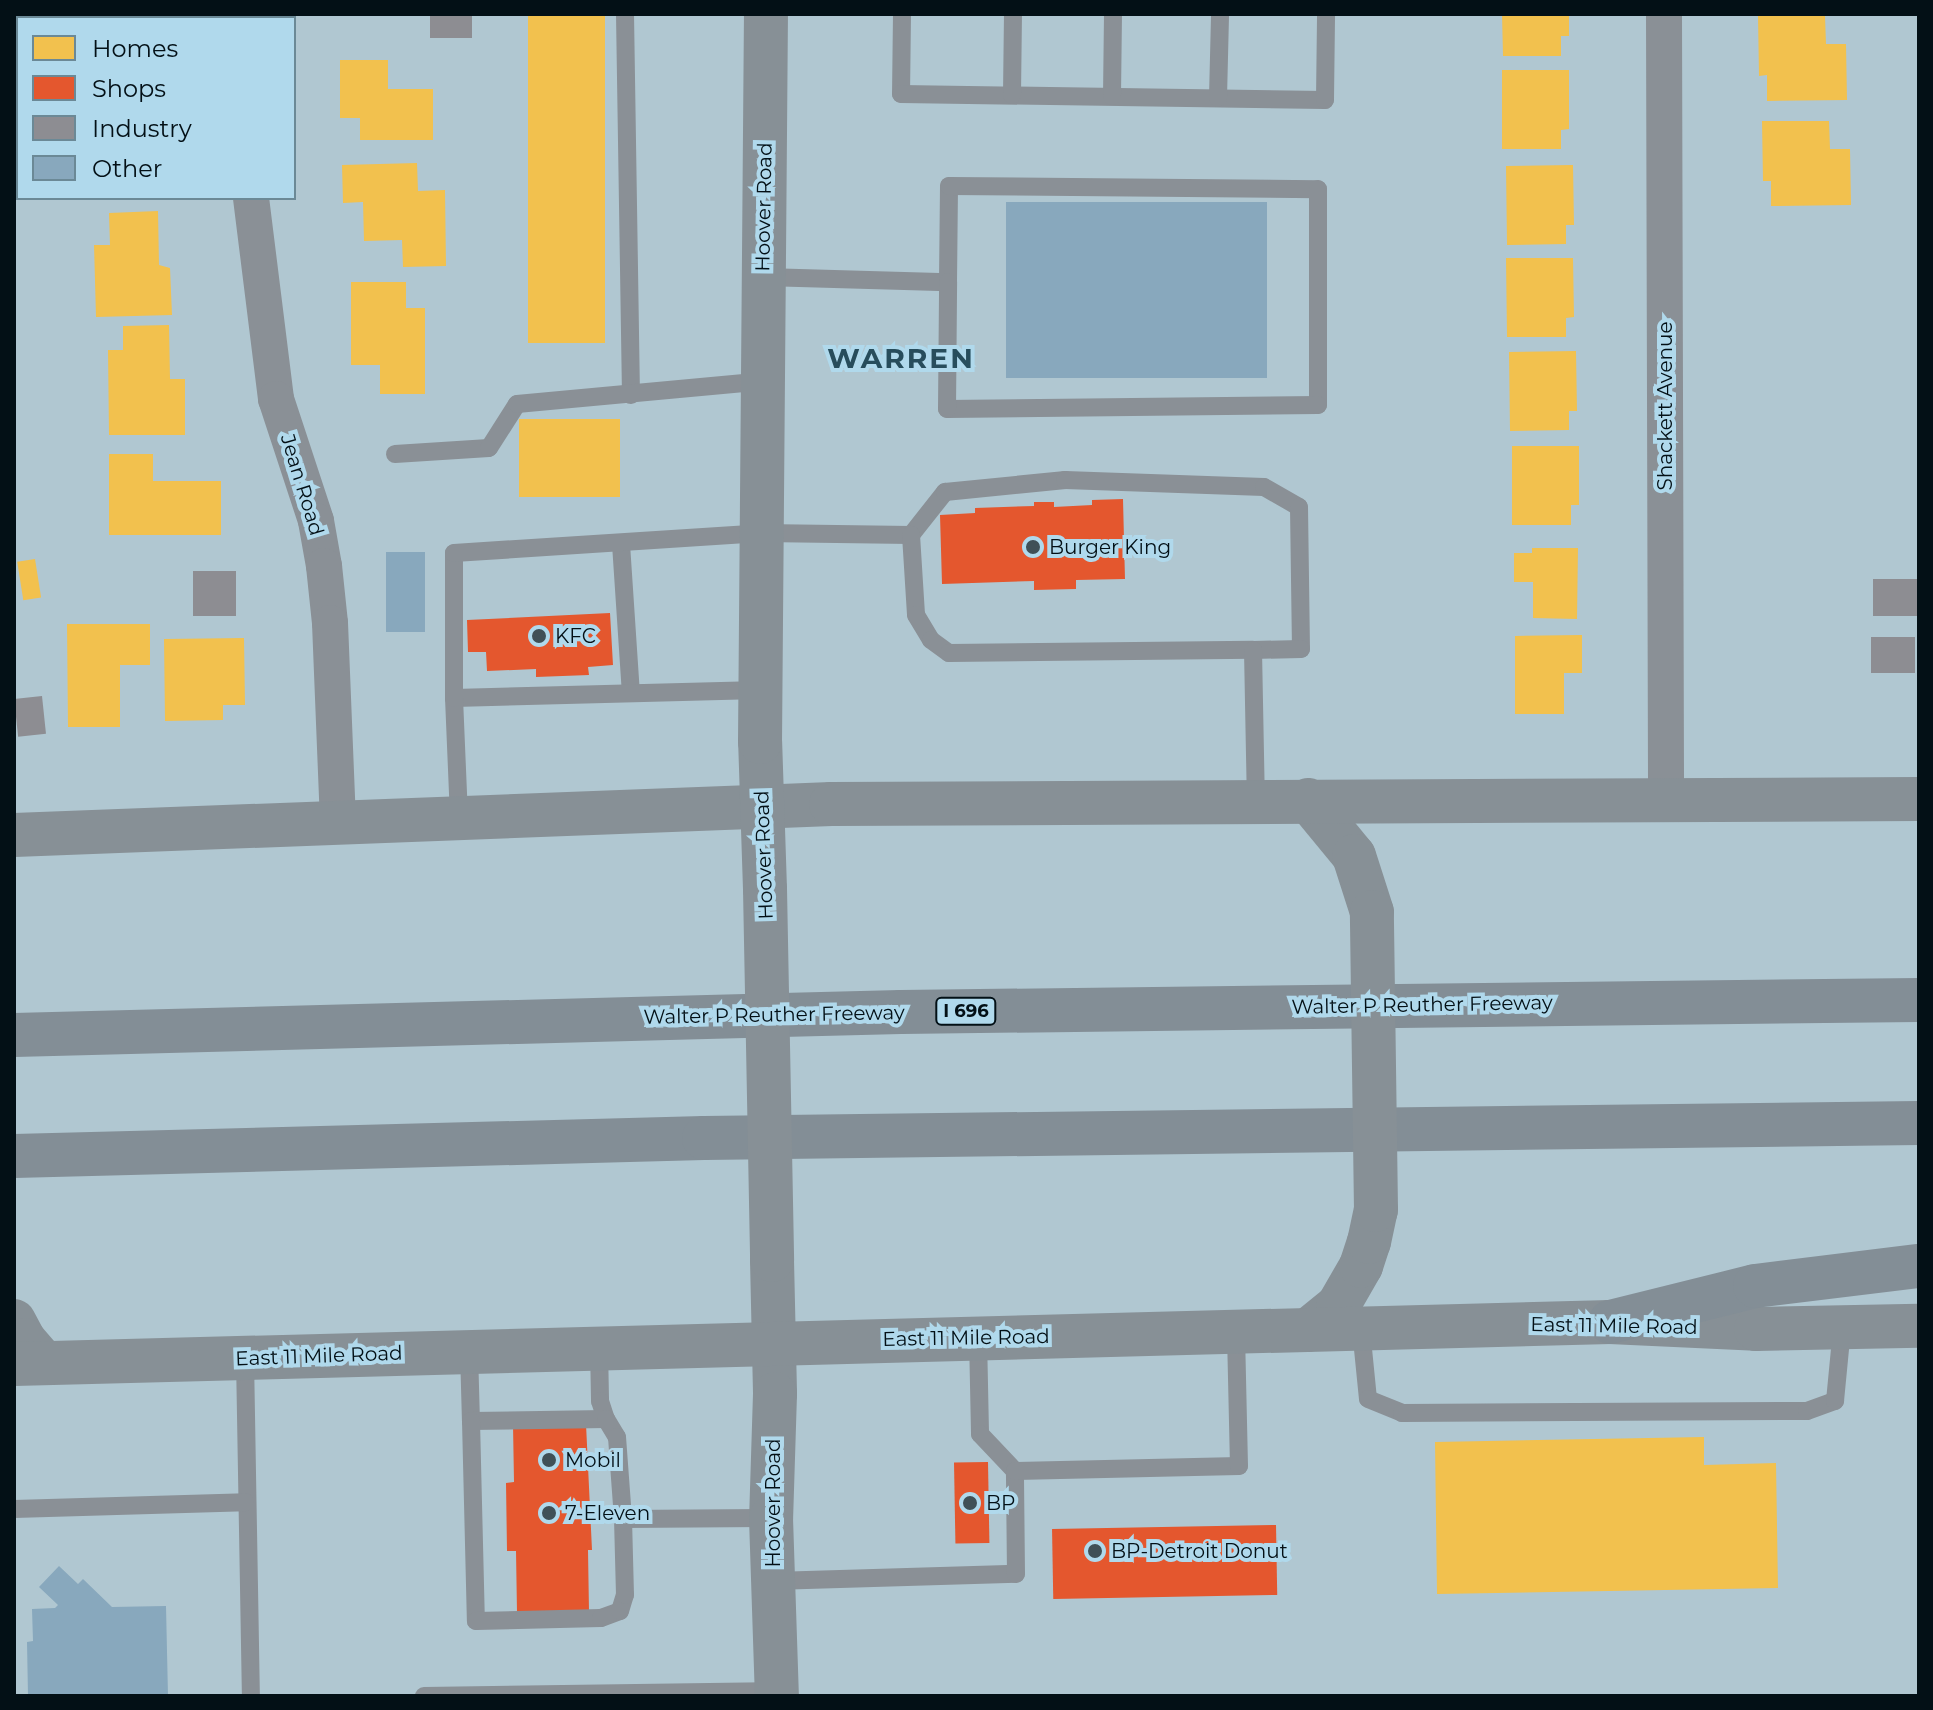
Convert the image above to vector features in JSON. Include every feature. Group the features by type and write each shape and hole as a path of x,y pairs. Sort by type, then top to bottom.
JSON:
{"highway":[{"name":"Walter P Reuther Freeway","path":"14,1035 901,1012 1919,1000"},
{"path":"14,1156 704,1138 1919,1123"},
{"path":"1610,1322 1755,1286 1919,1266"}],"main road":[{"name":"Hoover Road","path":"766,14 760,690 774,1343 771,1518 777,1694"},
{"path":"14,860 31,834 762,806 1256,800 1919,799"},
{"path":"1308,800 1342,838 1366,884 1372,912 1376,1210 1361,1266 1338,1306 1308,1330"},
{"path":"14,1321 24,1340 29,1363"},
{"name":"East 11 Mile Road","path":"29,1363 1610,1322 1842,1328 1919,1326"}],"street":[{"name":"Shackett Avenue","path":"1664,14 1666,798"},
{"name":"Jean Road","path":"251,200 276,399 316,521 324,566 330,623 338,822"}],"lane":[{"path":"625,14 631,395"},
{"path":"902,14 901,94 1325,100 1326,14"},
{"path":"1012,95 1013,14"},
{"path":"1112,96 1113,14"},
{"path":"1218,98 1220,14"},
{"path":"949,186 1318,189 1318,405 947,409 948,282 949,186"},
{"path":"764,277 948,282"},
{"path":"395,454 489,448 517,404 763,381"},
{"path":"1065,480 1264,487 1299,507 1301,649 1253,650 949,653 931,640 916,615 911,535 945,492 1065,480"},
{"path":"459,817 454,698 454,553 761,533 911,535"},
{"path":"621,544 631,693"},
{"path":"1253,650 1256,800"},
{"path":"454,698 760,690"},
{"path":"1361,1329 1368,1399 1402,1413 1434,1413 1807,1411 1835,1401 1842,1328"},
{"path":"1015,1471 1239,1466 1236,1332"},
{"path":"773,1581 1016,1574 1015,1471 980,1434 978,1337"},
{"path":"469,1351 476,1621 601,1618 620,1611 625,1595 617,1437 600,1401 599,1347"},
{"path":"245,1358 245,1502 251,1696"},
{"path":"471,1421 606,1419"},
{"path":"14,1509 245,1502"},
{"path":"623,1519 771,1518"},
{"path":"424,1696 777,1694"}],"building: Homes":[{"path":"58,14 165,14 165,16"},
{"path":"528,14 605,14 605,343 528,343"},
{"path":"1502,14 1569,14 1569,36 1561,36 1561,56 1503,56"},
{"path":"1758,16 1825,16 1826,44 1846,44 1847,100 1767,101 1767,75 1759,76"},
{"path":"340,60 388,60 388,89 433,89 433,140 360,140 360,118 340,118"},
{"path":"1502,70 1569,70 1569,129 1561,130 1561,149 1502,149"},
{"path":"1762,121 1829,121 1830,149 1850,149 1851,205 1771,206 1771,181 1763,181"},
{"path":"417,163 418,191 445,190 446,266 403,267 402,240 364,241 363,202 343,203 342,165"},
{"path":"1573,165 1574,225 1566,225 1566,244 1507,245 1506,166"},
{"path":"158,211 159,265 170,268 172,315 96,317 94,245 110,245 109,213"},
{"path":"1506,258 1573,258 1574,317 1566,318 1566,337 1507,337"},
{"path":"351,282 406,282 406,308 425,308 425,394 380,394 380,365 351,365"},
{"path":"169,325 170,379 185,379 185,435 109,435 108,350 123,350 123,326"},
{"path":"1576,351 1577,411 1569,411 1569,430 1510,431 1509,352"},
{"path":"519,419 620,419 620,497 519,497"},
{"path":"1512,446 1579,446 1579,505 1571,505 1571,525 1512,525"},
{"path":"109,454 153,454 153,481 221,481 221,535 109,535"},
{"path":"1532,548 1578,548 1577,619 1533,618 1533,582 1514,582 1514,553 1532,553"},
{"path":"35,559 41,598 23,600 17,562"},
{"path":"67,624 150,624 150,665 120,665 120,727 68,727"},
{"path":"1582,635 1582,673 1564,673 1564,714 1515,714 1515,636"},
{"path":"244,638 245,705 223,705 223,720 165,721 164,639"},
{"path":"1704,1437 1704,1465 1776,1463 1778,1588 1437,1594 1435,1442"}],"building: Shops":[{"name":"Burger King","path":"1123,499 1125,579 1076,580 1076,589 1034,590 1034,581 942,584 940,515 975,513 975,508 1034,506 1034,502 1054,502 1054,507 1092,505 1092,500"},
{"name":"KFC","path":"610,613 613,665 588,667 589,675 536,677 536,669 487,671 486,652 468,652 467,620"},
{"path":"586,1424 592,1550 588,1550 589,1612 517,1613 516,1551 507,1551 506,1483 514,1482 513,1425"},
{"path":"988,1462 989,1543 955,1544 954,1463"},
{"path":"1276,1525 1277,1595 1053,1599 1052,1529"}],"building: Industry":[{"path":"430,14 472,14 472,38 430,38"},
{"path":"193,571 236,571 236,616 193,616"},
{"path":"1873,579 1917,579 1917,616 1873,616"},
{"path":"1871,637 1915,637 1915,673 1871,673"},
{"path":"42,696 46,734 18,737 14,699"}],"building: Other":[{"path":"1006,202 1267,202 1267,378 1006,378"},
{"path":"386,552 425,552 425,632 386,632"},
{"path":"59,1566 78,1584 83,1579 112,1607 166,1606 168,1696 28,1696 27,1642 33,1641 32,1609 55,1608 58,1605 39,1587"}],"place":[{"name":"Burger King","path":"1033,547"},
{"name":"KFC","path":"539,636"},
{"name":"Mobil","path":"549,1460"},
{"name":"BP","path":"970,1503"},
{"name":"7-Eleven","path":"549,1513"},
{"name":"BP-Detroit Donut","path":"1095,1551"}],"district":[{"name":"WARREN","path":"901,358"}]}
